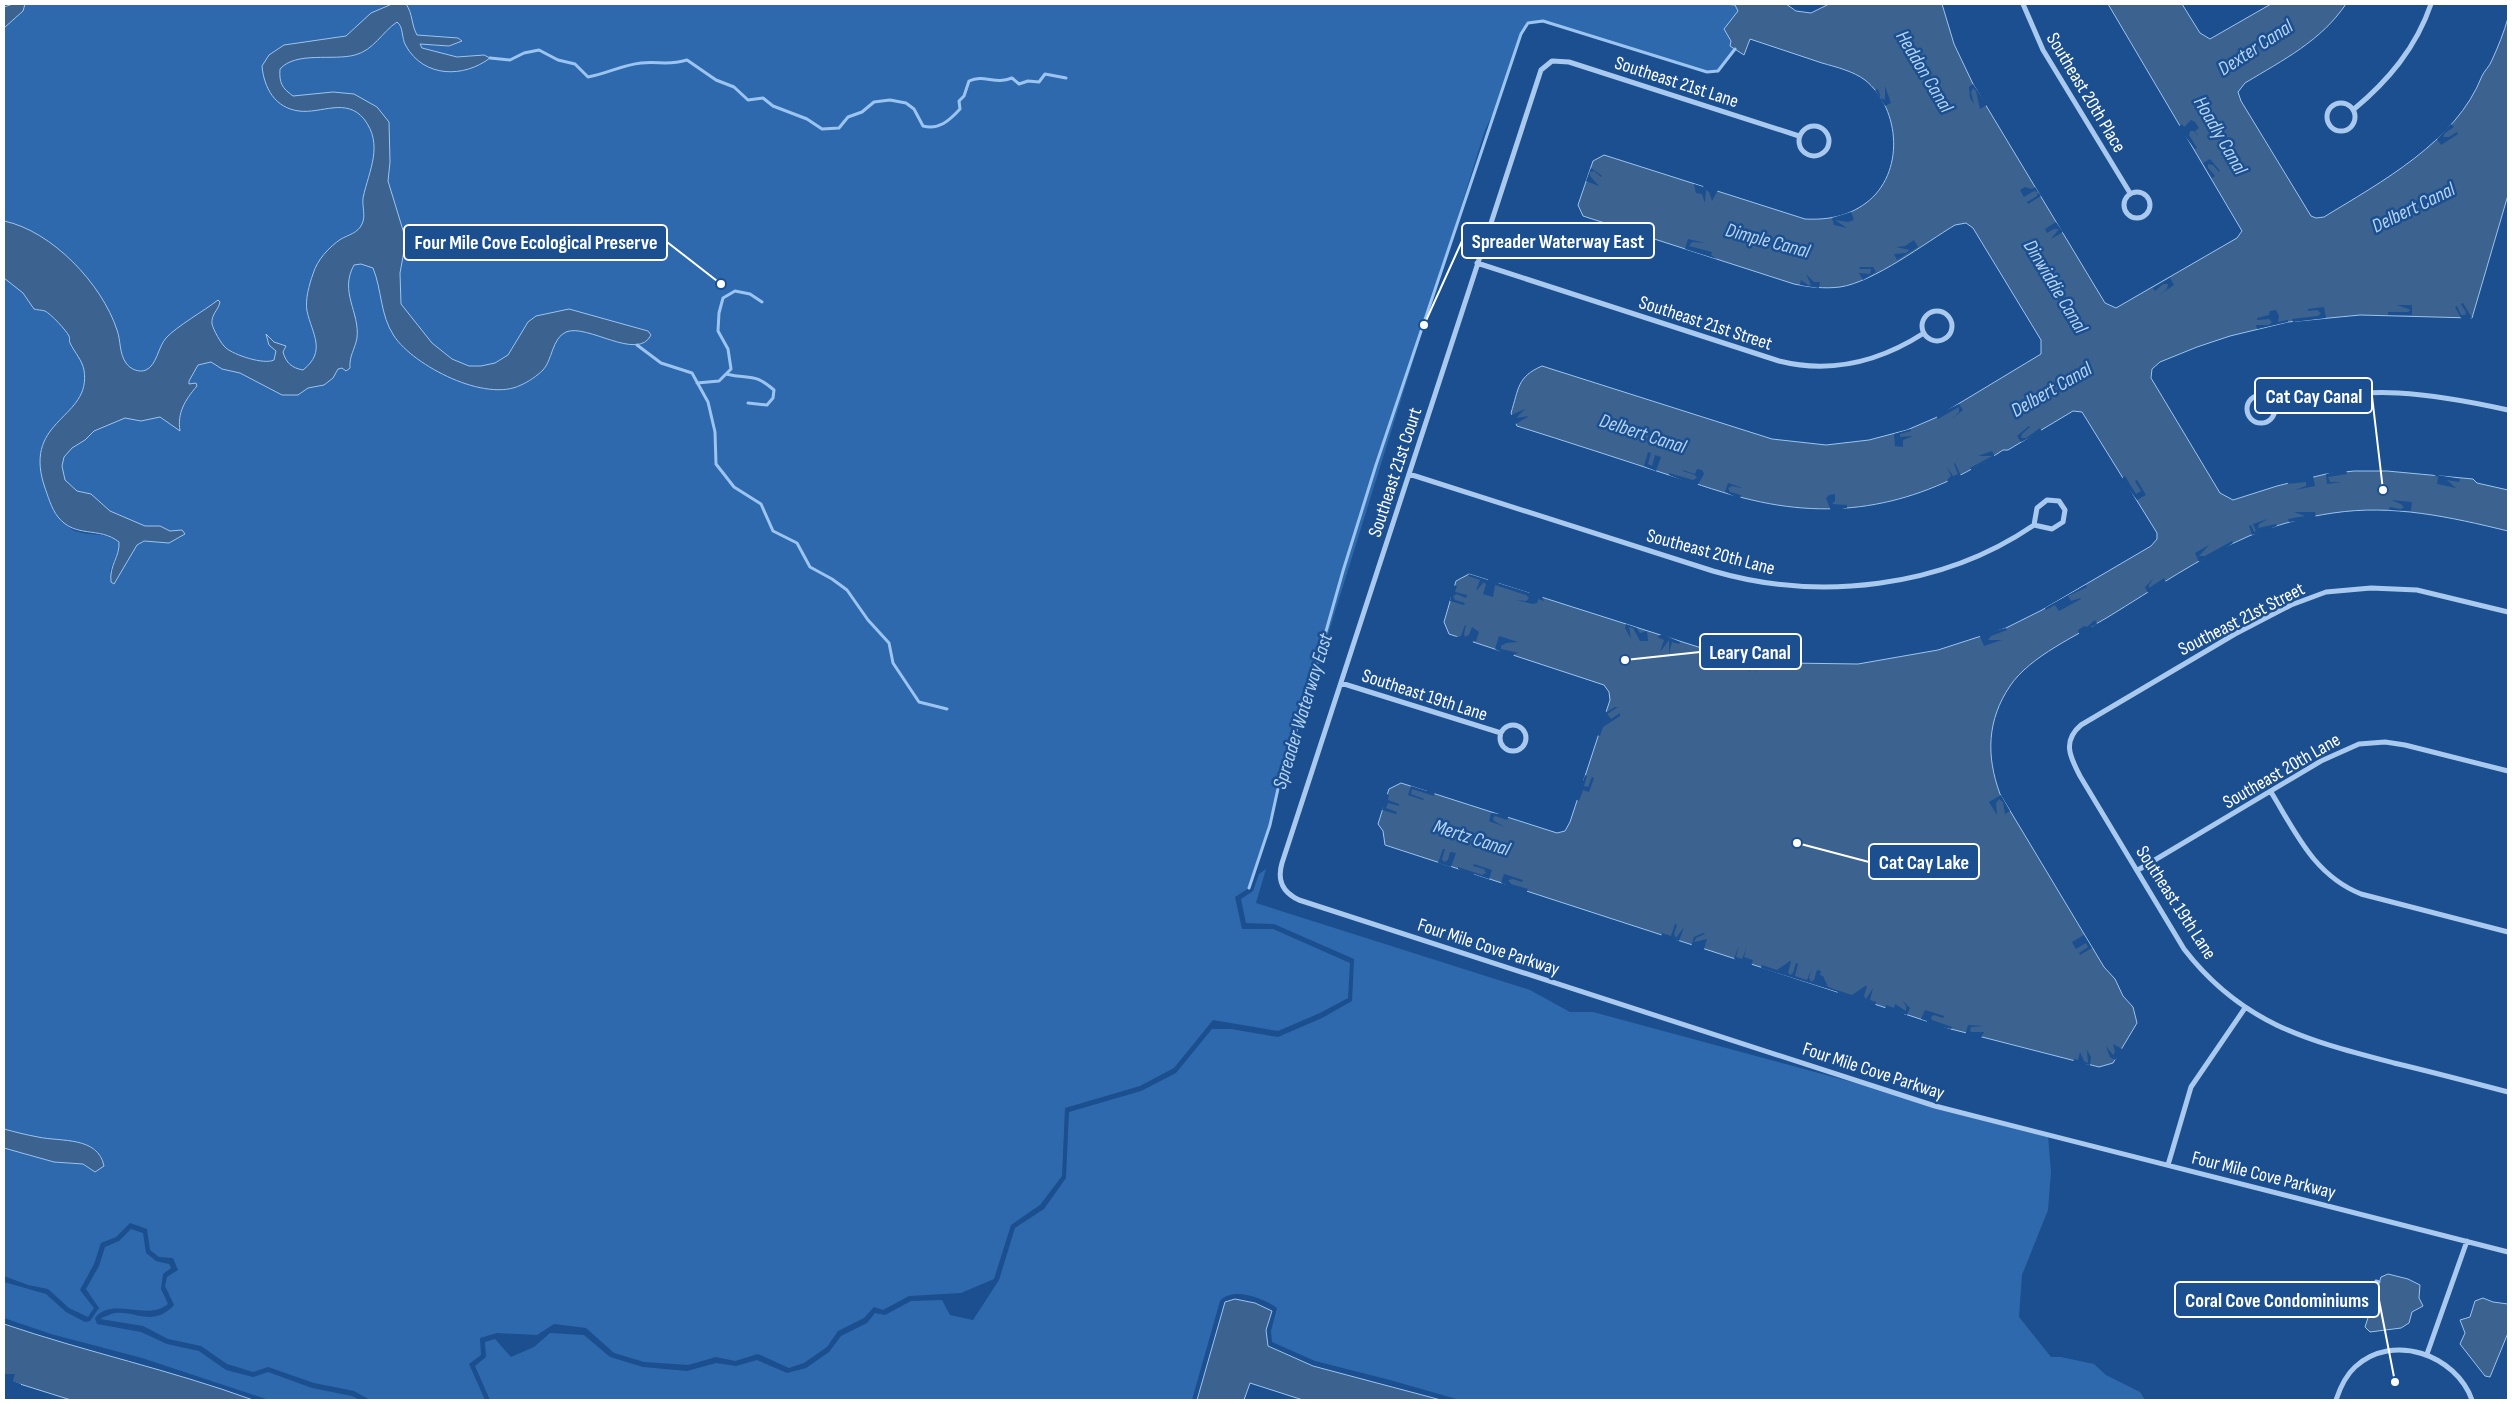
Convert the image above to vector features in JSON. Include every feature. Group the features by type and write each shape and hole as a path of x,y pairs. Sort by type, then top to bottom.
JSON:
{"street":[{"name":"Southeast 20th Place","path":"2024,4 2043,50 2130,194"},
{"path":"2353,110 2379,88 2397,66 2418,34 2430,4"},
{"name":"Southeast 21st Lane","path":"1546,64 1552,61 1569,62 1799,136"},
{"name":"Southeast 21st Court","path":"1284,890 1280,881 1281,869 1537,78 1546,64"},
{"path":"2344,103 2353,110 2354,121 2348,129 2337,131 2328,124 2327,113 2334,104 2344,103"},
{"path":"1809,126 1817,126 1824,129 1828,134 1830,144 1821,155 1809,156 1800,148 1799,136 1809,126"},
{"path":"2141,192 2148,197 2150,206 2146,214 2137,218 2126,212 2124,201 2130,194 2141,192"},
{"name":"Southeast 21st Street","path":"1477,263 1778,361 1802,366 1836,366 1862,362 1891,352 1924,334"},
{"path":"1941,312 1951,320 1952,330 1943,340 1935,341 1924,334 1923,324 1929,314 1941,312"},
{"path":"2274,403 2352,394 2398,393 2449,398 2508,410"},
{"path":"2255,396 2268,396 2274,403 2274,416 2266,423 2254,422 2248,414 2248,402 2255,396"},
{"name":"Southeast 20th Lane","path":"1409,474 1713,571 1752,581 1784,585 1845,586 1911,577 1972,557 2007,541 2034,525"},
{"path":"2055,500 2064,506 2065,518 2057,528 2047,529 2034,525 2037,508 2042,502 2055,500"},
{"name":"Southeast 21st Street","path":"2069,741 2081,725 2222,641 2292,604 2314,596 2355,589 2410,589 2508,612"},
{"name":"Southeast 19th Lane","path":"1341,683 1500,733"},
{"name":"Southeast 19th Lane","path":"1507,726 1518,726 1524,732 1524,743 1515,750 1506,749 1501,742 1500,733 1507,726"},
{"name":"Southeast 19th Lane","path":"2069,741 2069,752 2080,776 2168,922 2196,964 2245,1008 2277,1026 2317,1042 2508,1092"},
{"name":"Southeast 20th Lane","path":"2138,870 2333,754 2369,743 2405,745 2508,771"},
{"path":"2271,792 2310,858 2340,884 2361,894 2508,932"},
{"name":"Four Mile Cove Parkway","path":"1284,890 1299,900 1935,1106 2508,1252"},
{"path":"2168,1166 2191,1087 2245,1008"},
{"path":"2427,1354 2467,1241"},
{"path":"2336,1400 2350,1373 2371,1357 2402,1351 2427,1354 2443,1363 2460,1378 2472,1400"}],"shaded area":[{"path":"4,4 1735,5 1738,11 1733,19 1730,46 1735,49 1718,71 1707,72 1543,21 1528,23 1521,34 1499,102 1485,130 1249,888 1235,897 1242,929 1273,929 1350,963 1348,998 1320,1013 1278,1031 1213,1020 1174,1068 1140,1086 1065,1108 1062,1176 1040,1205 1011,1225 994,1279 961,1293 909,1296 883,1310 874,1307 864,1318 838,1331 827,1347 804,1363 789,1368 758,1354 735,1361 716,1357 688,1365 644,1362 614,1353 586,1328 554,1324 537,1335 497,1333 480,1338 481,1355 469,1364 485,1400 370,1400 354,1391 314,1383 268,1367 253,1372 227,1364 201,1346 168,1339 143,1326 100,1319 115,1313 151,1317 159,1316 174,1305 165,1286 167,1277 178,1270 173,1258 159,1257 150,1250 147,1229 130,1223 116,1237 101,1243 94,1264 80,1290 94,1308 88,1317 69,1308 48,1289 28,1285 4,1276 4,1148 54,1162 83,1164 95,1172 102,1158 96,1150 83,1143 39,1138 4,1129","holes":["57,516 144,541 137,545 114,584 110,571 119,548 119,542 108,536 73,530"]},
{"path":"1266,869 1256,903 1530,990 1570,1012 1593,1012 2048,1135 2051,1172 2048,1210 2022,1275 2019,1317 2051,1357 2061,1357 2094,1364 2106,1375 2140,1392 2145,1400 1460,1400 1315,1361 1272,1342 1271,1331 1277,1308 1256,1297 1232,1294 1220,1301 1192,1400 490,1400 475,1366 486,1357 485,1342 495,1339 511,1357 534,1347 550,1333 584,1335 610,1357 643,1367 687,1371 716,1363 736,1366 757,1360 787,1373 806,1368 829,1352 841,1336 867,1323 875,1313 885,1315 911,1301 942,1300 950,1315 973,1320 999,1280 1015,1228 1044,1209 1066,1178 1069,1112 1141,1091 1176,1073 1212,1029 1231,1029 1278,1037 1322,1018 1352,1001 1354,959 1274,924 1246,923 1241,899 1253,891 1259,874"},
{"path":"131,1229 143,1233 146,1253 156,1261 169,1264 171,1268 163,1274 161,1289 168,1304 150,1311 110,1309 102,1312 95,1318 97,1324 141,1332 167,1344 199,1351 226,1370 253,1377 268,1372 312,1388 352,1396 360,1400 269,1400 142,1358 51,1334 4,1318 4,1282 46,1294 66,1312 85,1322 90,1321 99,1308 86,1289 99,1266 105,1247 119,1241"}],"water":[{"path":"13,4 25,4 23,11 4,28 4,7"},
{"path":"392,4 406,4 417,35 458,38 462,41 449,46 420,44 422,48 457,57 484,55 490,58 480,65 468,69 445,72 434,69 414,57 404,43 401,27 397,22 362,53 346,57 315,57 295,60 287,63 280,69 280,74 282,85 293,96 333,92 354,94 377,107 389,122 390,162 388,181 406,240 400,273 401,304 432,343 452,359 469,366 495,363 508,355 528,322 536,316 569,309 648,331 651,335 644,342 635,345 624,344 586,332 566,332 558,339 543,370 527,382 506,389 489,389 471,385 434,369 417,359 404,347 389,328 373,268 361,264 354,265 350,275 349,293 356,319 357,338 350,360 350,368 346,371 342,368 338,369 333,378 324,385 308,388 298,395 282,395 240,373 222,369 211,362 198,365 189,381 189,384 196,383 197,386 183,407 179,424 180,431 160,417 141,421 125,418 94,431 85,440 72,448 64,457 62,466 65,480 77,491 91,494 110,511 145,526 160,526 170,531 182,530 185,534 169,543 144,541 137,545 114,584 111,582 111,576 119,542 104,534 72,528 65,524 53,510 44,485 40,463 43,446 50,432 78,399 84,386 84,370 70,343 69,336 62,326 45,311 34,309 23,293 4,278 4,221 40,236 73,262 87,278 100,295 110,313 118,334 124,359 132,369 140,371 150,368 166,338 218,300 220,302 212,324 226,348 235,354 249,358 263,361 274,360 276,351 269,345 266,334 274,342 286,346 283,352 288,362 296,368 303,370 310,363 316,349 316,342 307,311 310,283 317,264 324,254 341,239 355,232 362,224 364,218 363,198 373,158 373,138 364,119 357,112 349,109 333,108 299,111 283,106 272,96 268,89 262,66 269,55 284,45 346,36 371,13"},
{"path":"1723,4 1786,4 1796,11 1811,13 1829,4 1942,4 1954,44 1973,84 2105,303 2116,308 2237,238 2242,231 2108,4 2182,4 2200,33 2210,39 2271,4 2346,4 2325,29 2313,39 2287,58 2245,83 2238,92 2241,101 2311,216 2316,218 2324,217 2369,189 2415,158 2436,140 2470,100 2491,62 2508,18 2508,195 2472,318 2360,315 2288,322 2230,336 2160,362 2152,369 2151,378 2220,493 2233,500 2277,486 2326,474 2354,471 2387,471 2473,479 2477,483 2508,490 2508,531 2421,513 2378,510 2333,513 2269,528 2231,544 2195,563 2042,656 2019,675 2010,686 1997,712 1991,738 1991,752 1995,780 2000,794 2104,967 2115,979 2123,996 2133,1007 2137,1023 2113,1063 2099,1067 1951,1029 1385,845 1383,831 1378,824 1389,789 1401,783 1557,833 1565,831 1570,822 1610,700 1609,692 1604,685 1449,634 1444,622 1456,581 1469,574 1714,652 1787,663 1858,664 1938,650 2006,628 2042,610 2151,546 2157,539 2157,533 2082,412 2073,411 2008,450 2003,450 1974,468 1944,483 1883,503 1852,508 1819,509 1786,506 1732,495 1517,426 1511,413 1520,384 1528,374 1542,366 1772,439 1826,445 1869,440 1907,430 1935,418 2041,354 2041,340 1973,228 1966,223 1955,225 1899,261 1868,278 1840,287 1822,288 1794,284 1583,216 1578,205 1593,161 1604,155 1805,219 1829,218 1852,212 1879,191 1887,176 1894,142 1886,107 1877,92 1865,80 1850,72 1750,39 1744,55 1730,46 1731,41 1724,29 1738,11 1735,5"},
{"path":"4,1129 87,1145 100,1156 104,1166 95,1172 83,1164 54,1162 4,1148"},
{"path":"2388,1274 2408,1279 2420,1285 2419,1298 2423,1306 2412,1312 2409,1323 2401,1328 2370,1332 2365,1327 2381,1277"},
{"path":"2483,1298 2493,1302 2508,1304 2508,1333 2490,1377 2485,1376 2460,1344 2465,1333 2460,1320 2470,1317 2475,1301"},
{"path":"1235,1299 1255,1303 1272,1311 1266,1330 1268,1346 1313,1366 1441,1400 1303,1400 1250,1383 1244,1400 1197,1400 1225,1302"},
{"path":"4,1324 191,1379 253,1400 71,1400 4,1379"}],"pier":[{"path":"1973,84 1987,105 1980,109 1976,91 1973,88 1971,92 1974,104 1970,98 1969,87"},
{"path":"1885,86 1891,103 1885,106 1875,90 1878,89 1881,98 1885,100"},
{"path":"2191,120 2199,128 2195,131 2199,137 2194,131 2190,131 2189,135 2197,148 2195,149 2178,127 2182,124 2184,127"},
{"path":"2451,124 2454,127 2445,133 2443,137 2449,137 2457,132 2458,134 2441,145 2437,139"},
{"path":"2210,159 2220,171 2213,165 2208,164 2208,168 2215,176 2212,178 2203,163"},
{"path":"1591,168 1602,176 1594,171 1590,172 1590,176 1599,186 1586,181"},
{"path":"1694,184 1718,190 1712,201 1709,192 1706,190 1705,203 1702,194 1696,193"},
{"path":"2025,187 2032,189 2035,187 2041,196 2028,204 2027,202 2037,196 2038,192 2034,191 2024,197 2020,190"},
{"path":"1851,212 1854,220 1848,222 1835,220 1847,228 1834,225 1832,218"},
{"path":"1630,222 1646,223 1634,224 1632,226 1634,229 1651,232 1649,237 1628,230"},
{"path":"2056,222 2063,232 2051,239 2059,229 2054,229 2047,233 2045,229"},
{"path":"1688,239 1705,243 1692,242 1689,246 1712,252 1711,255 1717,259 1685,249"},
{"path":"1914,240 1918,247 1897,260 1894,254 1906,253 1910,250 1896,247 1905,246"},
{"path":"1860,267 1873,267 1876,272 1863,280 1859,273 1870,274 1871,269 1859,269"},
{"path":"1806,274 1814,282 1820,282 1819,288 1800,285 1801,280 1811,285"},
{"path":"2170,278 2174,285 2158,296 2167,289 2168,284 2163,284 2155,291 2153,288"},
{"path":"2463,303 2472,318 2462,320 2455,307 2457,306 2461,315 2465,315 2466,312 2461,304"},
{"path":"2397,305 2412,305 2412,315 2388,315 2388,312 2408,312 2411,310"},
{"path":"2324,307 2326,318 2293,322 2292,319 2318,316 2321,313 2317,310 2308,311 2308,309"},
{"path":"2276,310 2279,316 2278,322 2288,320 2288,322 2257,329 2256,325 2269,325 2272,322 2269,319 2257,320 2257,318 2269,315 2270,311"},
{"path":"1959,404 1963,410 1952,419 1959,412 1959,407 1938,419 1936,415"},
{"path":"1525,409 1516,418 1529,416 1514,425 1509,416"},
{"path":"2029,426 2021,438 2026,438 2040,428 2042,432 2021,442 2017,436"},
{"path":"1911,429 1911,431 1900,434 1900,437 1913,436 1903,440 1903,447 1895,446 1894,434"},
{"path":"1992,451 1995,457 1982,464 1983,466 1974,472 1972,471 1970,468 1992,456 1978,456"},
{"path":"1648,452 1651,453 1648,464 1652,466 1655,455 1661,457 1656,471 1644,466"},
{"path":"1955,463 1961,476 1949,484 1947,480 1951,476 1947,467 1953,476 1958,474"},
{"path":"1697,469 1702,470 1704,474 1697,486 1669,475 1669,473 1693,480 1697,478 1695,475 1683,470 1695,474"},
{"path":"2346,469 2347,474 2328,477 2330,482 2342,482 2327,484 2326,474"},
{"path":"2432,474 2460,479 2459,482 2447,480 2456,488 2437,484 2438,477"},
{"path":"2125,476 2136,494 2141,491 2135,481 2137,480 2146,495 2137,500 2121,479"},
{"path":"2313,476 2315,486 2295,490 2306,486 2306,482 2288,484 2287,481"},
{"path":"1728,483 1743,488 1732,486 1728,488 1730,492 1741,495 1740,499 1725,492"},
{"path":"1835,494 1835,501 1832,504 1847,505 1847,508 1831,511 1826,498 1829,495"},
{"path":"2391,500 2412,502 2411,511 2389,510 2390,507 2404,508 2401,504"},
{"path":"2294,512 2315,512 2316,519 2289,522 2288,519 2305,516"},
{"path":"2268,519 2259,524 2258,528 2276,524 2277,526 2272,528 2272,530 2252,535 2249,526 2251,525 2254,532 2256,531 2253,524"},
{"path":"2232,541 2233,543 2211,559 2209,557 2199,562 2195,553 2209,545 2199,556 2205,556"},
{"path":"1469,574 1488,580 1489,577 1498,581 1498,583 1530,593 1531,591 1541,594 1544,601 1538,599 1537,603 1533,604 1516,600 1526,601 1529,598 1526,595 1495,585 1493,597 1483,594 1486,585 1484,582 1476,591 1480,580 1468,576"},
{"path":"2154,578 2149,588 2164,578 2166,583 2148,593 2145,587"},
{"path":"1452,585 1457,586 1455,592 1467,595 1466,598 1457,594 1453,596 1455,600 1465,603 1464,605 1450,601"},
{"path":"2086,585 2087,587 2068,596 2071,601 2081,599 2059,611 2055,605 2046,610 2045,608"},
{"path":"2095,620 2097,624 2080,637 2078,630 2084,626 2087,627"},
{"path":"1626,624 1637,628 1640,633 1647,631 1648,641 1640,641 1633,628 1629,627 1631,639 1625,628"},
{"path":"1465,625 1465,637 1469,635 1472,627 1479,632 1476,641 1473,641 1472,645 1455,637 1461,636"},
{"path":"2006,628 2007,630 1991,636 1988,640 2002,640 1984,646 1979,634"},
{"path":"1662,634 1680,642 1679,644 1672,642 1669,654 1669,640 1660,652 1664,640 1657,637"},
{"path":"1499,636 1518,642 1506,643 1501,646 1501,649 1519,653 1514,654 1513,658 1495,649"},
{"path":"1761,657 1771,658 1770,663 1759,662 1755,674 1757,663 1754,660 1749,673 1750,661 1744,660 1744,658 1760,660"},
{"path":"1618,707 1607,714 1611,719 1620,713 1620,716 1603,727 1600,736 1596,735 1604,711 1607,712"},
{"path":"1585,775 1587,776 1584,786 1588,787 1592,777 1594,778 1589,792 1583,790 1579,801 1575,799 1581,780 1583,781"},
{"path":"1411,786 1427,791 1428,789 1435,791 1434,796 1412,789 1411,794 1424,799 1408,795"},
{"path":"1385,793 1389,795 1388,800 1399,804 1399,806 1388,803 1386,808 1397,812 1396,814 1382,810"},
{"path":"2001,795 2010,811 2005,814 2003,802 1999,799 1996,803 1997,815 1989,802"},
{"path":"1491,813 1509,815 1507,820 1495,816 1493,818 1494,821 1505,827 1489,821"},
{"path":"1443,849 1445,849 1442,859 1444,862 1448,860 1450,852 1456,853 1451,867 1438,863"},
{"path":"1474,864 1492,870 1489,879 1474,874 1473,877 1458,869 1458,867 1482,875 1486,873 1484,869 1473,866"},
{"path":"1504,874 1523,880 1522,882 1513,879 1508,880 1511,884 1528,889 1526,894 1501,883"},
{"path":"1675,924 1677,925 1674,934 1676,938 1684,927 1679,941 1661,938 1662,933 1671,936"},
{"path":"1705,934 1696,938 1694,942 1707,939 1704,949 1701,951 1691,947 1694,937"},
{"path":"2084,935 2092,948 2080,955 2079,953 2088,947 2086,943 2076,949 2072,942"},
{"path":"1739,945 1736,957 1742,959 1747,947 1744,957 1753,960 1751,967 1734,959"},
{"path":"1790,961 1788,972 1790,975 1793,973 1796,963 1798,964 1795,976 1807,980 1812,968 1809,978 1811,982 1814,980 1817,970 1821,971 1820,975 1823,976 1828,987 1852,995 1867,986 1864,996 1866,999 1873,988 1870,1000 1876,1002 1875,1007 1837,995 1838,992 1761,968 1762,965 1777,970"},
{"path":"1902,1000 1910,1008 1907,1015 1904,1014 1903,1016 1885,1010 1886,1005 1894,1008 1895,1004 1906,1011 1906,1006"},
{"path":"1925,1010 1944,1016 1943,1018 1934,1015 1931,1017 1932,1020 1952,1027 1951,1029 1927,1024 1927,1021 1921,1019"},
{"path":"1968,1025 1983,1026 1971,1027 1970,1030 1971,1032 1984,1032 1981,1038 1965,1036"},
{"path":"2113,1044 2124,1050 2115,1060 2110,1057 2106,1046 2113,1055 2115,1052"},
{"path":"2087,1050 2091,1057 2090,1065 2073,1063 2074,1059 2078,1060 2080,1052 2084,1061 2088,1063"},
{"path":"4,1374 15,1374 13,1381 21,1384 21,1387 4,1381"}],"waterway":[{"name":"Spreader Waterway East","path":"1249,888 1270,825 1281,775 1308,695 1343,571 1376,465 1521,34 1528,23 1543,21 1707,72 1718,71 1735,49"},
{"path":"490,58 510,60 524,53 539,50 558,60 575,64 588,77 634,64 674,63 687,60 716,80 734,87 748,100 763,98 773,106 807,119 822,129 839,128 848,117 862,112 874,102 890,100 906,103 914,109 923,126 939,126 948,121 960,109 959,101 964,96 969,81 974,79 1006,80 1012,78 1019,84 1028,81 1039,82 1045,74 1066,78"},
{"path":"697,383 719,381 731,369 728,349 718,331 719,313 723,298 735,291 750,294 762,302"},
{"path":"637,345 661,363 692,373 708,402 715,432 716,464 734,487 761,504 773,531 797,543 810,567 847,590 868,620 889,643 893,663 919,702 947,709"},
{"path":"726,374 756,379 774,390 773,398 767,405 748,403"}],"place":[{"name":"Four Mile Cove Ecological Preserve","path":"721,284"},
{"name":"Spreader Waterway East","path":"1424,325"},
{"name":"Cat Cay Canal","path":"2383,490"},
{"name":"Leary Canal","path":"1625,660"},
{"name":"Cat Cay Lake","path":"1797,843"},
{"name":"Coral Cove Condominiums","path":"2395,1382"}],"water label":[{"name":"Dexter Canal","path":"2255,47"},
{"name":"Heddon Canal","path":"1925,71"},
{"name":"Hoadly Canal","path":"2221,135"},
{"name":"Delbert Canal","path":"2413,207"},
{"name":"Dimple Canal","path":"1768,240"},
{"name":"Dinwiddie Canal","path":"2056,286"},
{"name":"Delbert Canal","path":"2051,389"},
{"name":"Delbert Canal","path":"1643,433"},
{"name":"Mertz Canal","path":"1472,837"}]}
